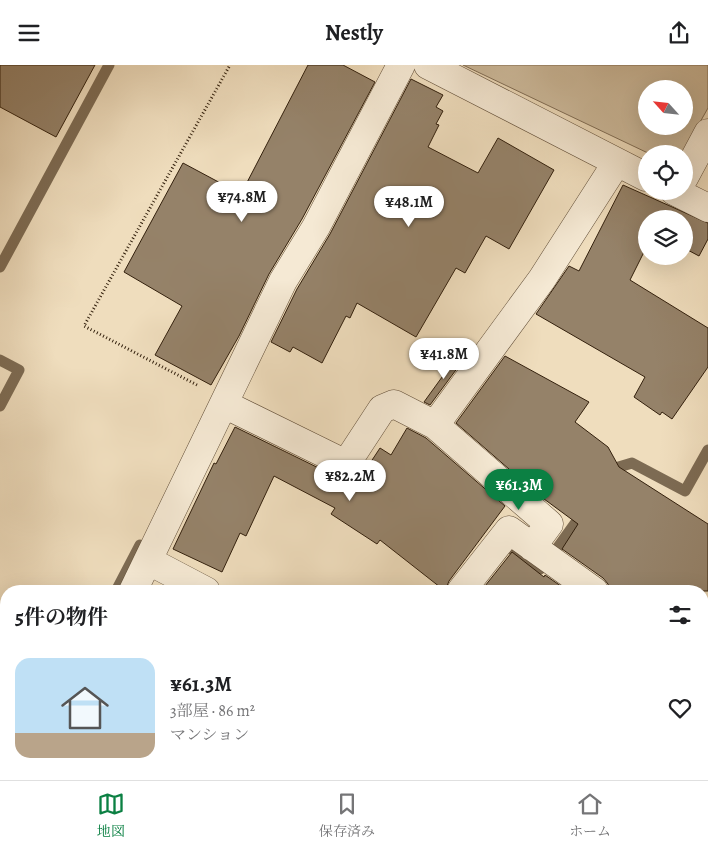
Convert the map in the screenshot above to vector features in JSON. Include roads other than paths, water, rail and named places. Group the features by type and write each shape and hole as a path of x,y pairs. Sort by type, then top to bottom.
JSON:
{"street":[{"path":"136,585 283,281 316,227 401,65"},
{"path":"428,65 638,173"},
{"path":"693,160 708,133"},
{"path":"435,425 542,279 617,162"},
{"path":"693,198 708,209"},
{"path":"225,402 346,464 382,409 394,404 435,425 549,524 532,547"},
{"path":"466,585 509,530 586,585"},
{"path":"149,561 195,585"}],"waterway":[{"path":"0,267 109,65"},
{"path":"0,360 19,370 0,406"},
{"path":"608,475 612,469 632,463 685,491 708,450"},
{"path":"556,550 584,511"},
{"path":"119,585 140,545"},
{"path":"513,550 540,569"}]}
